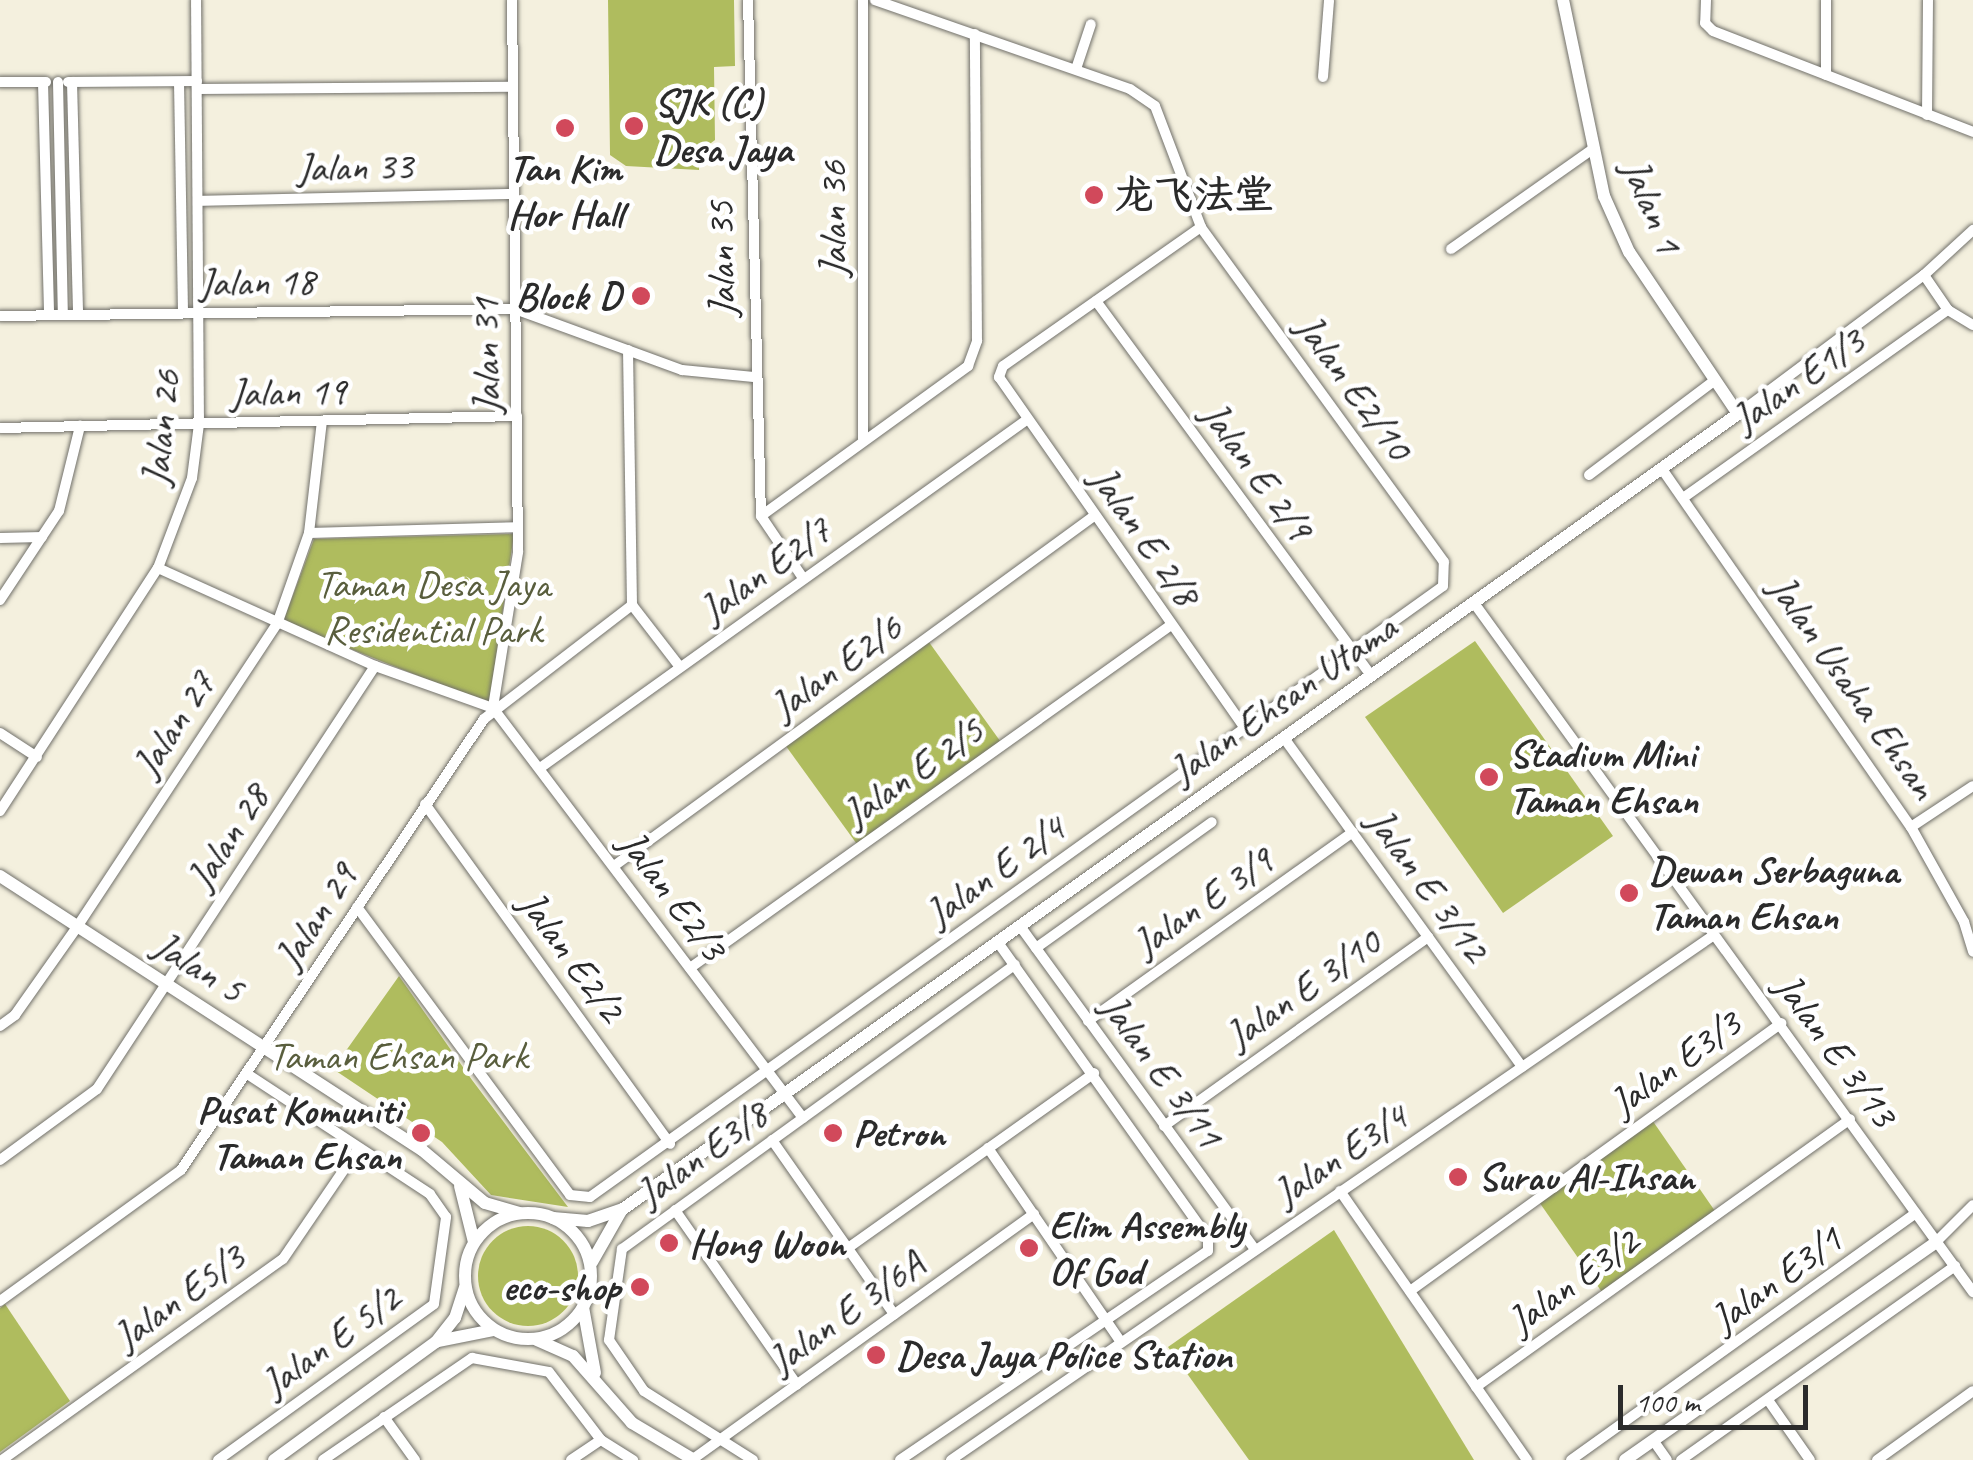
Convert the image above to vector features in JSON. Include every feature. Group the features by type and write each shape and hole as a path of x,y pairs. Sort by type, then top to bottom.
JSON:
{"street":[{"name":"Jalan 26","path":"0,811 158,568 192,478 199,424 196,0"},
{"name":"Jalan 31","path":"493,708 516,577 518,526 512,0"},
{"name":"Jalan 35","path":"748,0 754,377 761,516"},
{"name":"Jalan 36","path":"863,0 864,439"},
{"name":"Jalan E2/10","path":"875,0 1130,89 1154,106 1200,226 1444,562 1443,586"},
{"path":"1323,77 1329,0"},
{"name":"Jalan 1","path":"1563,0 1604,196 1629,252 1738,414"},
{"path":"1706,0 1705,23 1713,31 1973,132"},
{"path":"1826,0 1826,75"},
{"path":"1928,0 1928,115"},
{"path":"1076,70 1092,24"},
{"path":"803,578 761,516 968,366 976,341 975,34"},
{"path":"0,82 513,87"},
{"path":"43,82 50,315"},
{"path":"58,82 64,315"},
{"path":"72,82 78,315"},
{"path":"179,82 184,313"},
{"path":"1450,249 1594,148"},
{"name":"Jalan 33","path":"198,201 514,194"},
{"path":"1096,300 1200,226"},
{"name":"Jalan Ehsan Utama","path":"591,1267 600,1236 622,1209 1738,414 1924,275 1973,230"},
{"path":"1924,275 1948,310 1973,325"},
{"name":"Jalan E 2/8","path":"1096,300 1003,366 999,377 1025,421 1245,728"},
{"name":"Jalan E 2/9","path":"1096,300 1371,676"},
{"path":"515,309 701,374 754,377"},
{"name":"Jalan 18","path":"0,316 515,309"},
{"name":"Jalan E1/3","path":"1683,498 1948,310"},
{"path":"628,350 632,605 680,668"},
{"path":"1588,475 1715,380"},
{"name":"Jalan 19","path":"0,428 517,416"},
{"name":"Jalan 27","path":"0,1026 15,1015 77,927 277,624 308,533 322,421"},
{"name":"Jalan E2/7","path":"540,768 1025,421"},
{"path":"0,600 42,537 71,482 80,426"},
{"name":"Jalan Usaha Ehsan","path":"1662,469 1911,827 1964,922 1973,952"},
{"name":"Jalan E2/6","path":"614,866 1094,516"},
{"path":"308,533 518,526"},
{"path":"0,538 42,537"},
{"path":"158,568 375,666 493,708 632,605"},
{"name":"Jalan E 2/4","path":"357,907 570,1196 580,1200 670,1144 1443,586"},
{"name":"Jalan E 3/13","path":"1474,603 1973,1292"},
{"name":"Jalan E 2/5","path":"690,968 1171,625"},
{"name":"Jalan 28","path":"0,1160 97,1088 168,986 375,666"},
{"name":"Jalan E2/3","path":"493,708 803,1118"},
{"name":"Jalan 29","path":"0,1301 181,1170 249,1075 425,804 493,708"},
{"path":"0,733 37,757"},
{"name":"Jalan E 3/12","path":"1284,738 1522,1067"},
{"path":"1911,827 1973,786"},
{"name":"Jalan E2/2","path":"425,804 670,1144"},
{"path":"1036,948 1212,822"},
{"name":"Jalan E 3/9","path":"1088,1020 1353,832"},
{"name":"Jalan 5","path":"0,876 422,1150 484,1204 519,1214"},
{"name":"Jalan E 3/11","path":"1020,926 1254,1250"},
{"name":"Jalan E3/4","path":"951,1460 1714,935"},
{"name":"Jalan E 3/10","path":"1164,1126 1428,937"},
{"path":"900,1460 1208,1251 1208,1238 998,942"},
{"name":"Jalan E3/8","path":"753,1460 644,1392 607,1332 622,1249 1015,965"},
{"name":"Jalan E3/3","path":"1410,1291 1781,1023"},
{"path":"848,1248 1094,1073"},
{"path":"249,1075 358,1149"},
{"name":"Jalan E3/2","path":"1476,1387 1850,1119"},
{"path":"772,1140 894,1314"},
{"path":"988,1148 1122,1342"},
{"name":"Jalan E 5/2","path":"218,1460 434,1304 446,1217 430,1194 358,1149"},
{"name":"Jalan E5/3","path":"2,1460 284,1259 358,1149"},
{"path":"274,1460 436,1342 455,1318 474,1242 459,1184"},
{"path":"1340,1192 1527,1460"},
{"path":"1625,1460 1936,1242 1973,1205"},
{"name":"Jalan Ehsan Utama","path":"554,1218 588,1221 622,1209"},
{"path":"675,1210 796,1384"},
{"name":"Jalan E3/1","path":"1571,1460 1916,1213"},
{"path":"474,1242 492,1224 519,1214 554,1218 579,1238 591,1267 583,1307 595,1373"},
{"name":"Jalan E 3/6A","path":"694,1460 1034,1214"},
{"path":"1681,1460 1955,1266"},
{"path":"466,1284 477,1315 493,1330"},
{"path":"537,1340 560,1330 583,1307"},
{"path":"436,1342 493,1330 537,1340 595,1373 632,1423 694,1460"},
{"path":"323,1460 461,1361 484,1359 549,1372 601,1440 633,1460"},
{"path":"1877,1460 1973,1392"},
{"path":"1768,1400 1810,1460"},
{"path":"384,1417 415,1460"},
{"path":"571,1460 601,1440"},
{"path":"1653,1440 1667,1460"}],"green space":[{"path":"608,0 734,0 735,66 714,67 715,140 699,152 699,170 626,166 610,155"},
{"name":"Taman Desa Jaya Residential Park","path":"514,534 489,704 283,622 314,539"},
{"path":"926,638 1003,745 859,847 783,742"},
{"name":"Stadium Mini Taman Ehsan","path":"1475,641 1613,836 1503,913 1365,717"},
{"name":"Taman Ehsan Park","path":"399,976 568,1207 491,1195 442,1142 333,1069"},
{"path":"1650,1117 1717,1214 1604,1295 1537,1199"},
{"path":"528,1226 556,1234 570,1248 578,1276 570,1304 556,1318 528,1326 500,1318 486,1304 478,1276 486,1248 500,1234"},
{"path":"1334,1230 1474,1460 1249,1460 1168,1347"},
{"path":"5,1304 70,1401 0,1452 0,1308"}],"place":[{"name":"SJK (C) Desa Jaya","path":"634,126"},
{"name":"Tan Kim Hor Hall","path":"565,128"},
{"name":"龙飞法堂","path":"1094,195"},
{"name":"Block D","path":"641,296"},
{"name":"Stadium Mini Taman Ehsan","path":"1489,777"},
{"name":"Dewan Serbaguna Taman Ehsan","path":"1629,893"},
{"name":"Pusat Komuniti Taman Ehsan","path":"421,1133"},
{"name":"Petron","path":"833,1133"},
{"name":"Surau Al-Ihsan","path":"1458,1177"},
{"name":"Hong Woon","path":"669,1243"},
{"name":"Elim Assembly Of God","path":"1029,1248"},
{"name":"eco-shop","path":"640,1287"},
{"name":"Desa Jaya Police Station","path":"876,1355"}]}
